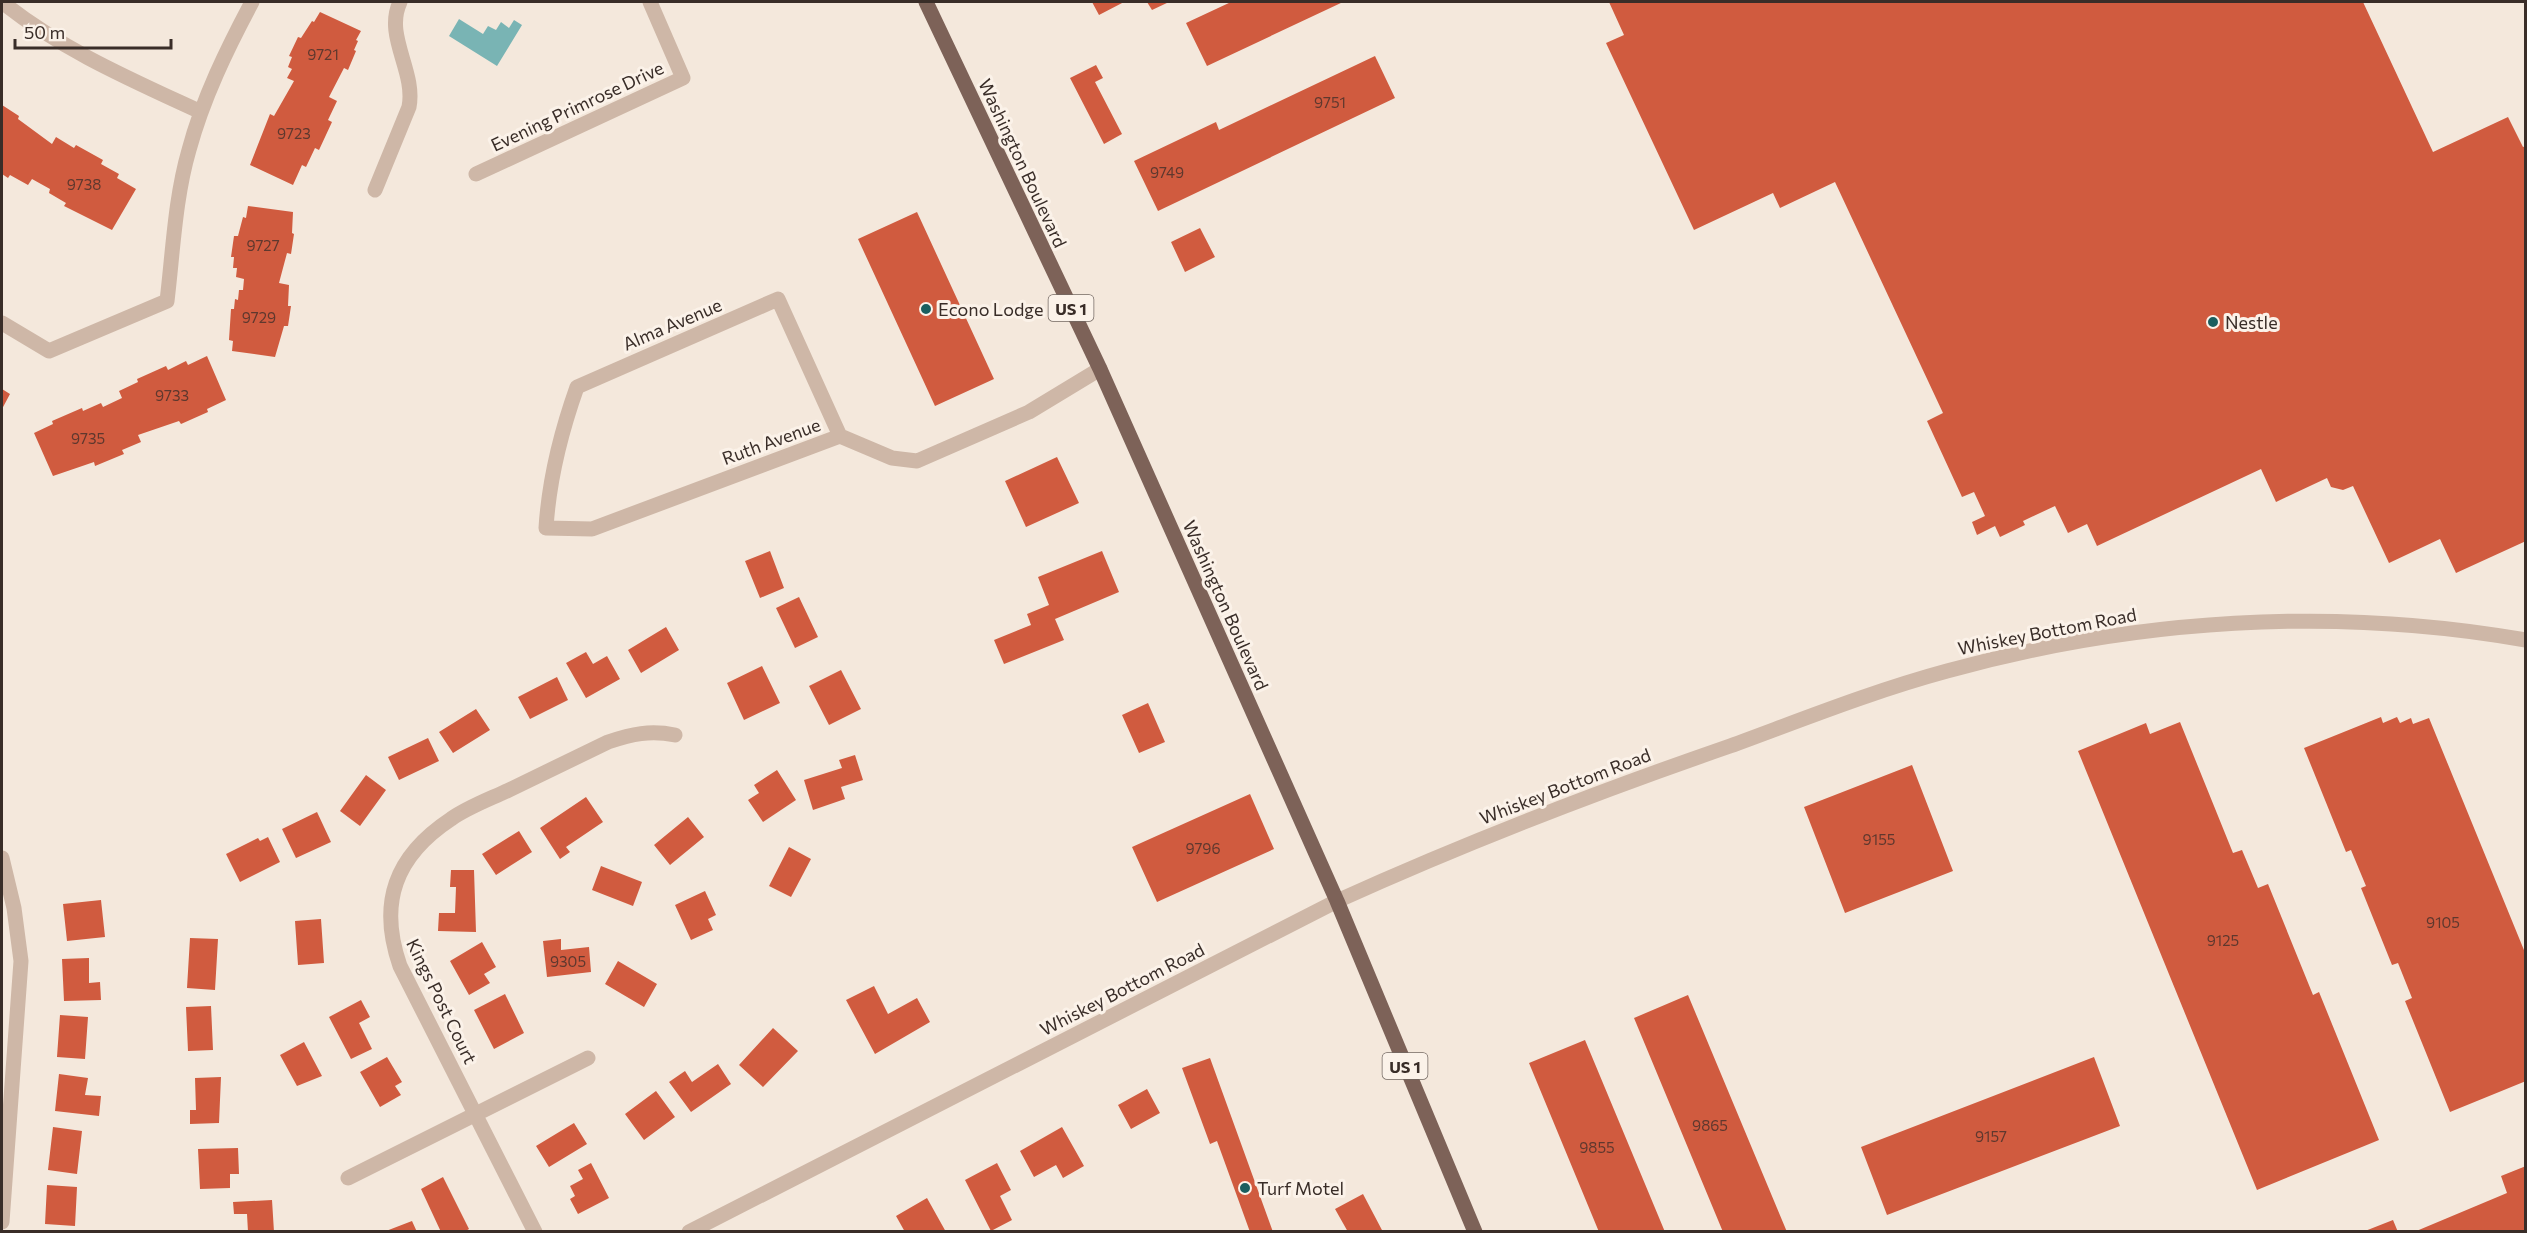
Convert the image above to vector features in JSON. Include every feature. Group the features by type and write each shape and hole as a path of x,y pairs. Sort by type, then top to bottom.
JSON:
{"main road":[{"name":"Washington Boulevard","path":"926,2 1100,369 1337,901 1475,1232"}],"street":[{"path":"2,2 53,39 84,57 201,112"},
{"path":"2,322 49,351 167,301 188,151 201,112 252,2"},
{"path":"375,189 409,106 412,93 394,21 400,2"},
{"name":"Evening Primrose Drive","path":"476,174 683,78 650,2"},
{"name":"Alma Avenue","path":"546,528 548,496 566,417 577,387 778,300 840,436"},
{"name":"Ruth Avenue","path":"546,528 592,528 840,436 892,458 917,461 1029,412 1100,369"},
{"name":"Whiskey Bottom Road","path":"688,1232 1337,901 1473,842 1684,762 1945,671 2023,652 2100,638 2203,625 2375,622 2443,627 2526,640"},
{"name":"Kings Post Court","path":"535,1232 400,966 391,940 389,910 397,882 409,856 425,839 452,818 608,742 632,734 654,731 675,735"},
{"path":"2,858 14,908 21,961 6,1121 2,1222"},
{"path":"348,1178 588,1058"}],"water":[{"path":"459,19 483,34 488,26 496,30 501,22 509,28 514,20 522,25 497,66 449,36"}],"building":[{"path":"1092,2 1124,2 1099,15"},
{"path":"1147,2 1169,2 1152,10"},
{"path":"1231,2 1343,2 1207,66 1186,23"},
{"name":"Nestle","path":"1609,2 2363,2 2433,152 2508,117 2523,147 2526,146 2526,541 2456,573 2440,539 2389,563 2353,486 2343,490 2331,487 2327,478 2276,502 2261,469 2097,546 2087,524 2068,533 2055,506 2023,521 2025,525 2000,537 1995,526 1977,535 1972,522 1985,516 1974,492 1962,497 1927,421 1943,413 1835,182 1780,208 1773,193 1694,230 1606,43 1624,35"},
{"path":"320,12 361,31 356,40 358,41 354,50 356,51 348,70 344,68 329,97 337,101 328,120 332,122 319,150 315,148 306,167 302,165 293,185 250,165 270,114 274,116 294,81 287,78 292,69 288,67 292,57 289,56 298,37 301,38"},
{"path":"1375,56 1395,98 1158,211 1134,161 1216,122 1219,130"},
{"path":"1096,65 1103,78 1095,82 1122,134 1104,144 1070,78"},
{"path":"2,105 52,144 56,137 74,148 76,145 103,160 101,164 119,174 117,178 136,189 112,230 64,206 66,203 49,193 50,189 32,179 28,185 10,175 8,178 2,174"},
{"path":"248,206 293,212 292,233 294,234 291,254 287,253 279,283 289,285 288,306 291,306 288,326 284,326 275,357 232,351 233,341 229,340 231,309 234,309 235,299 238,300 239,290 243,290 244,279 236,277 237,268 233,268 234,257 231,257 234,236 238,236 243,217 246,218"},
{"name":"Econo Lodge","path":"917,212 994,379 935,406 858,239"},
{"path":"1200,228 1215,257 1185,272 1171,242"},
{"path":"207,356 226,400 207,409 208,412 181,424 179,421 138,435 141,442 122,450 124,454 95,466 94,462 53,476 34,433 53,424 52,421 82,408 83,411 101,403 103,407 122,398 119,391 138,382 137,379 166,366 168,370 186,361 188,365"},
{"path":"2,389 10,394 2,409"},
{"path":"1057,457 1079,503 1026,527 1005,481"},
{"path":"770,551 784,588 760,598 745,561"},
{"path":"1102,551 1119,592 1055,619 1064,640 1004,664 994,640 1031,625 1027,614 1049,605 1038,577"},
{"path":"799,597 818,637 795,648 776,608"},
{"path":"666,627 679,650 641,673 628,650"},
{"path":"586,652 593,664 607,656 620,679 586,698 566,663"},
{"path":"762,666 780,703 744,720 727,683"},
{"path":"841,670 861,709 829,725 809,686"},
{"path":"557,677 568,700 530,719 518,697"},
{"path":"1148,703 1165,742 1139,753 1122,715"},
{"path":"476,709 490,730 453,753 439,732"},
{"path":"2381,717 2383,723 2397,717 2400,723 2411,718 2413,724 2429,718 2526,955 2526,1081 2450,1112 2405,1001 2412,998 2398,963 2392,965 2361,888 2366,886 2351,850 2346,852 2304,748"},
{"path":"2180,722 2233,853 2242,850 2258,888 2268,884 2313,995 2319,992 2379,1140 2257,1190 2078,751 2146,723 2150,734"},
{"path":"428,738 439,761 399,780 388,757"},
{"path":"855,755 863,780 841,787 845,799 813,810 804,780 842,768 839,760"},
{"path":"1912,765 1953,871 1845,913 1804,807"},
{"path":"777,770 796,800 763,822 748,800 759,793 754,785"},
{"path":"366,775 386,790 360,826 340,811"},
{"path":"1250,794 1274,849 1157,902 1132,847"},
{"path":"586,797 603,822 566,847 570,852 560,859 540,828"},
{"path":"317,812 331,842 296,858 282,829"},
{"path":"688,817 704,837 670,865 654,845"},
{"path":"519,831 532,852 496,875 482,854"},
{"path":"268,837 280,862 240,882 226,854 258,838 260,841"},
{"path":"789,847 811,859 791,897 769,886"},
{"path":"601,866 642,882 633,906 592,890"},
{"path":"451,870 474,870 476,932 438,931 439,913 455,913 456,887 450,887"},
{"path":"705,891 716,915 708,919 713,930 691,940 675,905"},
{"path":"101,900 105,937 67,941 63,904"},
{"path":"321,919 324,963 298,965 295,921"},
{"path":"190,938 218,939 215,990 187,988"},
{"path":"561,939 561,950 589,947 591,972 547,977 543,941"},
{"path":"482,942 496,967 484,974 490,983 469,995 450,961"},
{"path":"89,958 89,983 100,982 101,1000 64,1001 62,959"},
{"path":"618,961 657,984 644,1007 605,984"},
{"path":"874,986 888,1014 917,998 930,1022 875,1054 846,1000"},
{"path":"505,994 524,1033 494,1049 474,1010"},
{"path":"1688,995 1787,1232 1723,1232 1634,1018"},
{"path":"361,1000 370,1017 359,1023 372,1049 351,1059 329,1017"},
{"path":"211,1006 213,1050 188,1051 186,1007"},
{"path":"60,1015 88,1017 85,1059 57,1057"},
{"path":"773,1028 798,1051 763,1087 739,1065"},
{"path":"1585,1040 1665,1232 1599,1232 1529,1063"},
{"path":"304,1042 322,1076 297,1086 280,1055"},
{"path":"387,1057 402,1082 395,1086 401,1095 380,1107 360,1072"},
{"path":"2094,1057 2120,1126 1887,1215 1861,1147"},
{"name":"Turf Motel","path":"1210,1058 1273,1232 1250,1232 1217,1141 1210,1144 1182,1068"},
{"path":"718,1064 731,1084 691,1112 669,1082 685,1071 692,1082"},
{"path":"59,1074 88,1078 85,1095 101,1096 99,1116 55,1111"},
{"path":"221,1077 219,1123 190,1124 190,1110 196,1110 195,1078"},
{"path":"1147,1089 1160,1113 1131,1129 1118,1105"},
{"path":"656,1091 675,1117 644,1140 625,1114"},
{"path":"574,1123 587,1144 549,1167 536,1146"},
{"path":"53,1127 82,1131 77,1174 48,1170"},
{"path":"1062,1127 1084,1166 1063,1178 1056,1165 1034,1177 1020,1151"},
{"path":"238,1148 239,1174 230,1174 230,1188 200,1189 198,1149"},
{"path":"591,1163 609,1198 578,1214 570,1199 575,1196 570,1186 583,1179 578,1170"},
{"path":"997,1163 1011,1190 1000,1196 1012,1220 991,1231 965,1180"},
{"path":"2526,1166 2526,1232 2414,1232 2507,1193 2501,1176"},
{"path":"443,1177 469,1229 464,1232 441,1232 421,1189"},
{"path":"47,1185 77,1187 75,1226 45,1224"},
{"path":"1363,1194 1383,1232 1348,1232 1335,1209"},
{"path":"927,1198 946,1232 905,1232 896,1216"},
{"path":"272,1200 274,1232 248,1232 247,1214 234,1214 233,1202"},
{"path":"2393,1220 2398,1232 2365,1232 2365,1231"},
{"path":"412,1221 417,1232 386,1232 386,1231"}],"place":[{"name":"Econo Lodge","path":"926,309"},
{"name":"Nestle","path":"2213,322"},
{"name":"Turf Motel","path":"1245,1188"}]}
